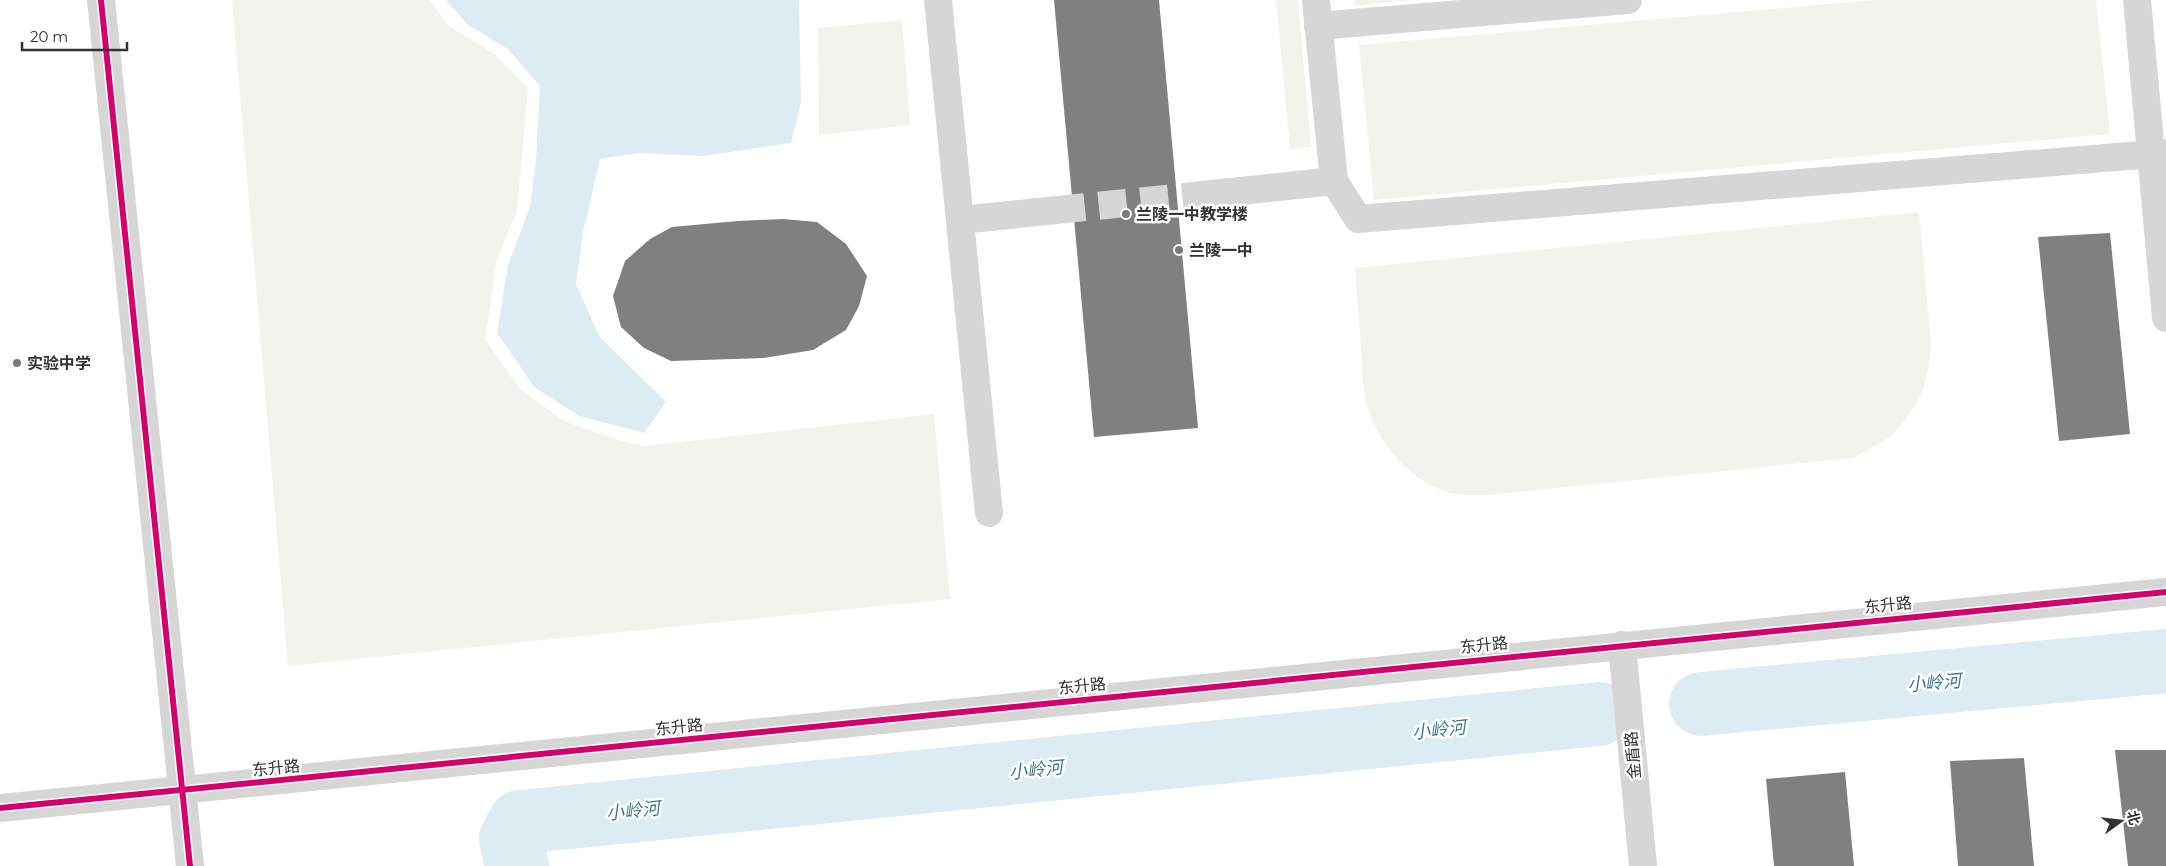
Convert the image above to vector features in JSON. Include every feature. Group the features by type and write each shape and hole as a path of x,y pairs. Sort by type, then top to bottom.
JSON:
{"street":[{"path":"101,0 190,866"},
{"path":"938,0 989,513"},
{"path":"1628,0 1317,13 1334,181 1358,219 2158,153"},
{"path":"2137,0 2158,153 2166,318"},
{"path":"1203,195 1334,181"},
{"path":"961,220 1057,210"},
{"name":"东升路","path":"0,808 2166,592"},
{"name":"金盾路","path":"1622,645 1643,866"}],"shaded area":[{"path":"232,0 430,0 449,26 496,55 528,88 517,211 497,260 485,339 519,388 564,421 618,440 644,446 934,414 950,599 288,666"},
{"path":"446,0 799,0 801,102 791,143 704,156 639,153 600,159 583,233 576,284 599,336 666,402 644,433 579,416 535,388 497,333 508,265 530,207 536,160 540,86 509,50 467,24"},
{"path":"1276,0 1298,0 1311,147 1290,149"},
{"path":"1355,0 1409,0 1355,6"},
{"path":"1874,0 2096,0 2110,134 1374,200 1359,45"},
{"path":"902,20 910,125 819,135 818,28"},
{"path":"1919,212 1931,343 1924,387 1918,401 1901,426 1886,440 1853,458 1488,495 1462,495 1446,492 1432,486 1407,469 1387,446 1372,419 1363,384 1355,268"}],"building":[{"name":"兰陵一中教学楼","path":"1054,0 1159,0 1198,428 1094,437"},
{"path":"783,219 817,222 846,244 867,276 859,306 846,330 813,350 764,358 671,361 644,348 621,327 613,296 625,261 650,239 672,227"},
{"path":"2110,233 2130,434 2059,441 2038,237"},
{"path":"2115,750 2166,750 2166,866 2128,866"},
{"path":"2024,758 2034,866 1958,866 1950,761"},
{"path":"1845,772 1854,866 1774,866 1766,779"}],"waterway":[{"name":"小岭河","path":"1701,704 2166,661"},
{"name":"小岭河","path":"517,866 511,839 520,822 1599,714"}],"tunnel":[{"path":"1057,210 1203,195"}],"cycle path":[{"path":"101,0 190,866"},
{"path":"0,808 2166,592"}],"place":[{"name":"兰陵一中教学楼","path":"1126,214"},
{"name":"兰陵一中","path":"1179,250"},
{"name":"实验中学","path":"17,363"}]}
